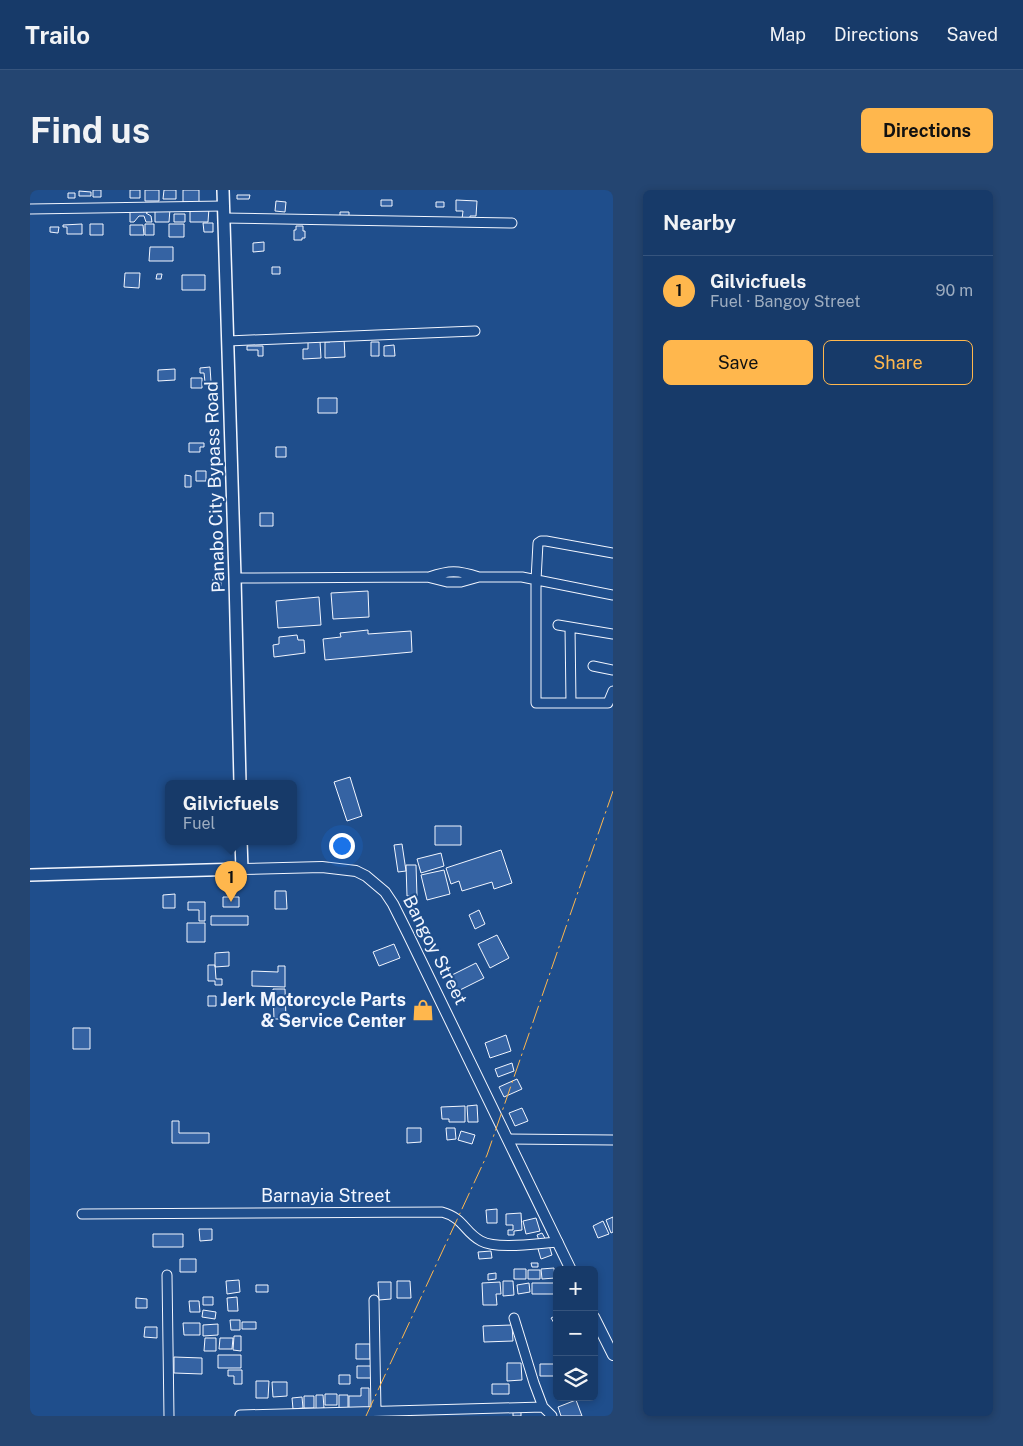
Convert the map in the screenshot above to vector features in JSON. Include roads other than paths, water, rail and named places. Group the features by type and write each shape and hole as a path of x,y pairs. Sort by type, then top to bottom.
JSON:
{"main road":[{"name":"Panabo City Bypass Road","path":"223,190 240,780"},
{"path":"241,845 242,868"},
{"name":"Bangoy Street","path":"30,875 242,868"}],"street":[{"path":"30,209 224,212 512,223"},
{"path":"228,341 475,331"},
{"path":"613,553 541,541 538,544 536,580 536,703 608,703 613,691"},
{"path":"235,578 427,577 447,582 462,582 479,577 517,577 613,595"},
{"path":"558,624 613,634"},
{"path":"570,627 571,703"},
{"path":"593,666 613,670"},
{"name":"Bangoy Street","path":"242,868 340,868 356,871 366,876 385,892 408,934 570,1266"},
{"path":"508,1139 613,1140"},
{"name":"Barnayia Street","path":"82,1214 442,1212 450,1214 461,1221 474,1236 483,1242 496,1245 558,1242"},
{"path":"167,1275 169,1416"},
{"path":"371,1413 374,1300"},
{"path":"514,1318 543,1407 552,1416"},
{"path":"598,1325 613,1355"},
{"path":"240,1415 543,1407"}],"place":[{"name":"Gilvicfuels","path":"231,902"},
{"name":"Jerk Motorcycle Parts & Service Center","path":"423,1010"}]}
